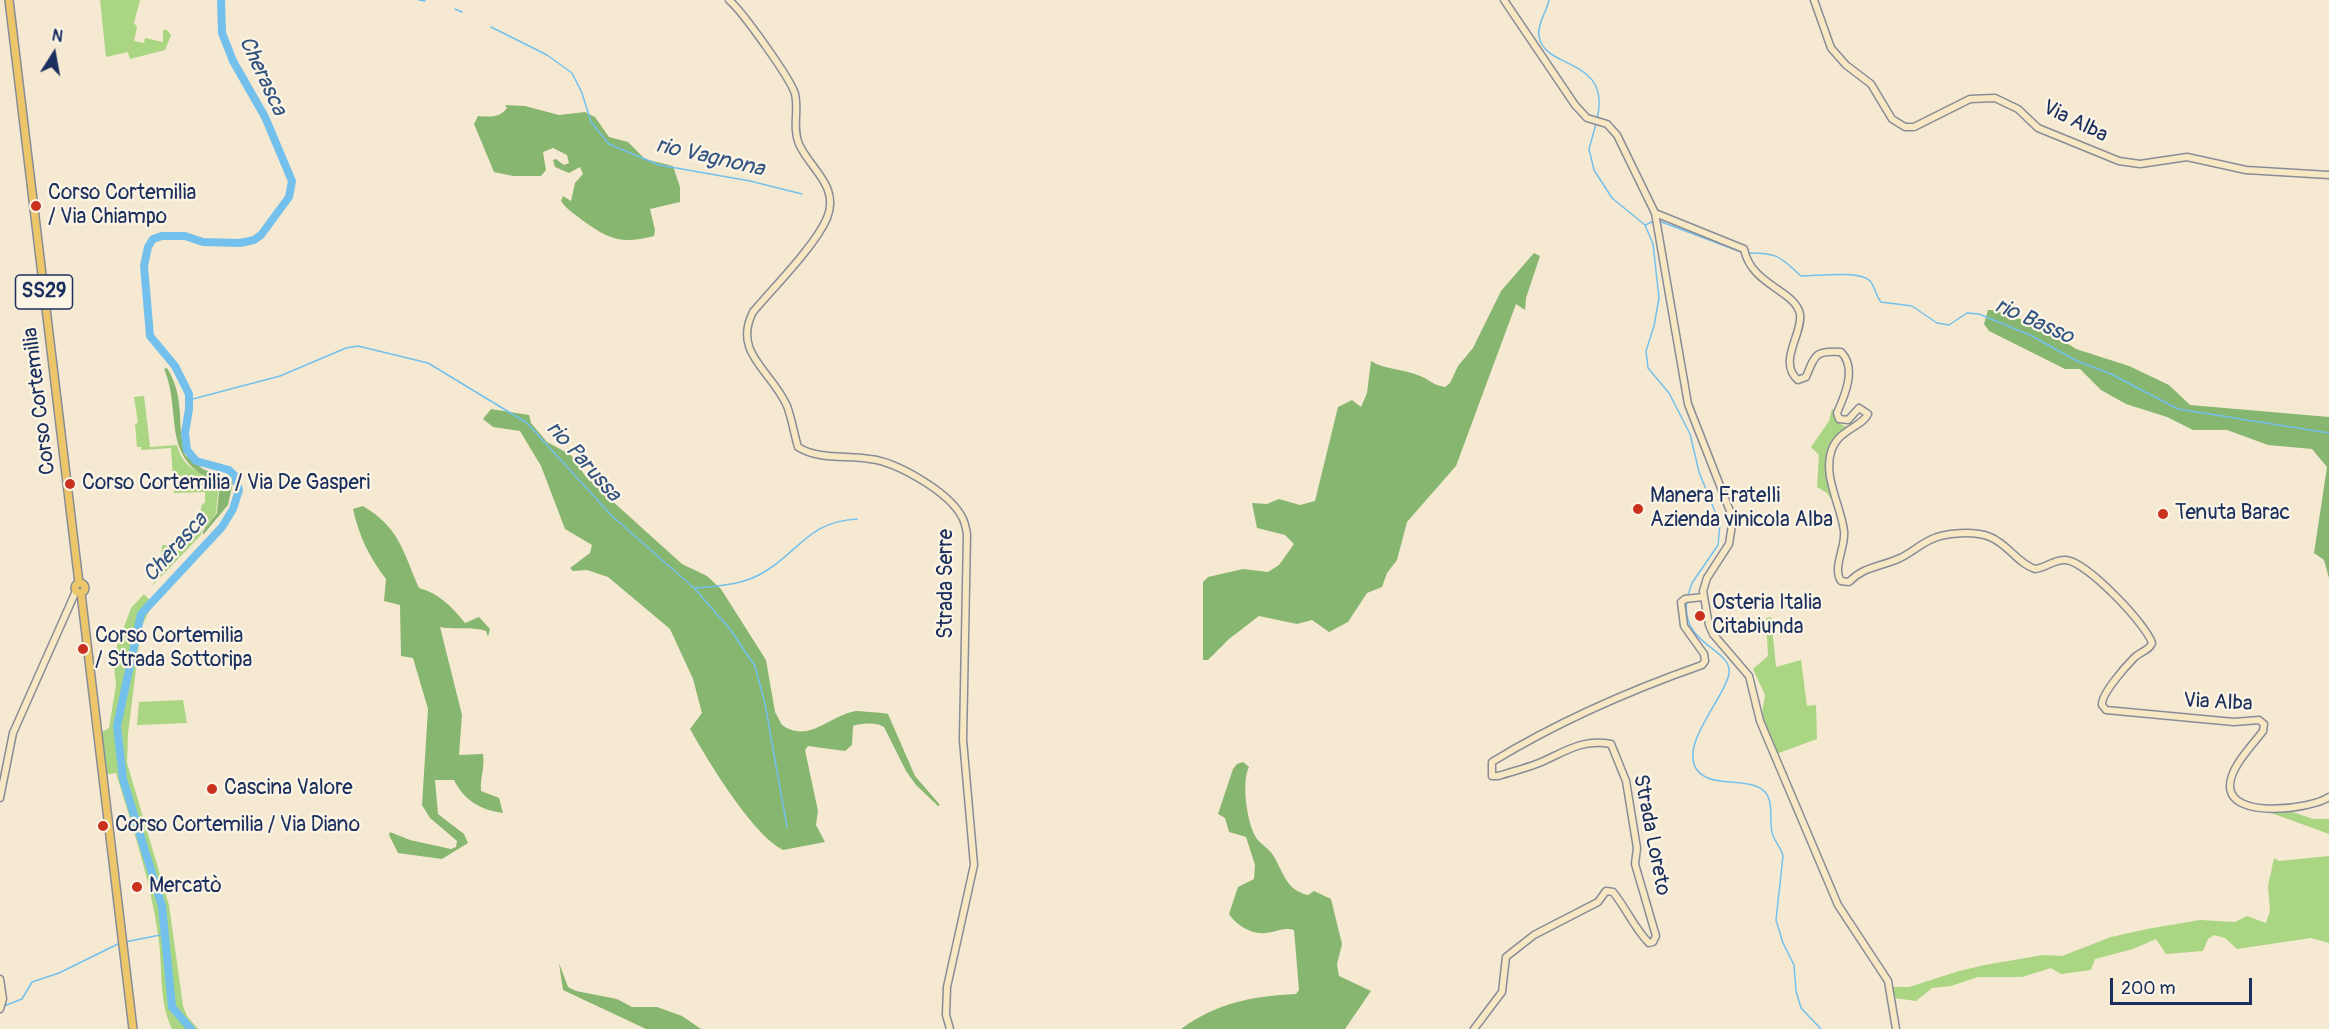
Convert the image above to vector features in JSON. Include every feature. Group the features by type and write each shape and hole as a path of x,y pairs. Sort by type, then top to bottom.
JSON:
{"main road":[{"name":"Corso Cortemilia","path":"9,0 78,589 133,1029"}],"street":[{"name":"Strada Serre","path":"729,0 795,93 795,135 802,151 822,176 831,201 827,217 816,236 753,312 748,323 746,338 752,353 788,408 798,447 808,453 872,459 894,464 954,506 963,518 967,534 963,740 974,865 947,987 946,1015 950,1029"},
{"path":"1504,0 1575,105 1591,119 1611,127 1656,218 1688,404 1723,490 1732,525 1729,544 1707,578 1703,597 1713,634 1749,676 1760,721 1838,905 1888,981 1896,1029"},
{"name":"Via Alba","path":"1814,0 1831,48 1846,65 1871,84 1892,119 1905,127 1914,127 1970,99 1995,98 2018,109 2038,128 2119,161 2140,164 2187,157 2246,170 2329,175"},
{"name":"Via Alba","path":"1656,218 1745,253 1755,273 1787,297 1798,309 1800,318 1790,351 1794,376 1798,380 1806,377 1812,359 1818,353 1841,352 1846,357 1847,392 1837,413 1839,419 1848,420 1859,408 1867,412 1866,420 1841,435 1833,448 1829,462 1845,533 1838,574 1841,581 1848,582 1862,570 1900,558 1931,539 1947,535 1988,536 1997,540 2026,567 2035,569 2055,561 2076,562 2101,580 2152,643 2151,648 2132,660 2101,700 2104,708 2113,712 2234,722 2259,720 2264,724 2263,731 2235,771 2230,784 2232,795 2242,803 2266,809 2311,806 2329,797"},
{"path":"0,798 13,733 78,589"},
{"name":"Strada Loreto","path":"1474,1029 1502,992 1506,957 1534,935 1598,902 1606,891 1613,892 1643,937 1649,943 1653,942 1656,936 1635,864 1637,848 1626,782 1611,744 1603,742 1566,748 1542,762 1498,776 1492,776 1490,770 1492,762 1540,732 1643,686 1702,665 1705,661 1704,654 1684,626 1681,602 1685,599 1703,597"},
{"path":"0,980 2,1004"}],"green space":[{"path":"100,0 140,0 134,23 137,27 134,41 144,43 145,38 163,42 163,30 167,30 171,35 165,50 130,59 128,52 106,57"},
{"path":"505,105 525,106 559,115 585,112 595,117 609,137 628,142 645,159 673,166 680,187 680,202 650,209 655,230 654,236 623,240 600,232 565,207 561,201 563,196 571,201 575,183 583,174 580,167 569,173 555,167 553,160 556,159 564,165 569,163 567,155 553,148 543,152 546,170 541,176 513,176 494,172 474,124 478,116 490,117 501,114 507,108"},
{"path":"1534,253 1540,256 1526,298 1525,310 1516,304 1456,466 1407,522 1397,560 1387,573 1382,587 1367,593 1348,622 1329,632 1312,620 1297,624 1259,616 1229,639 1208,660 1203,660 1203,582 1208,577 1243,569 1268,572 1279,565 1294,544 1285,535 1257,528 1252,503 1267,504 1279,499 1300,505 1315,501 1338,407 1352,400 1361,407 1367,393 1371,361 1424,377 1440,386 1445,387 1450,383 1458,366 1473,348 1501,291"},
{"path":"1988,310 1995,310 2042,327 2076,349 2129,366 2169,385 2190,405 2329,417 2329,578 2324,560 2314,553 2327,467 2312,449 2268,445 2227,430 2193,430 2167,417 2126,404 2101,390 2080,369 2065,369 1989,331 1984,324"},
{"path":"167,368 177,390 185,455 203,469 233,482 228,505 203,535 203,531 217,513 219,491 225,483 203,475 182,454 164,369"},
{"path":"144,396 150,447 177,445 185,462 191,468 225,485 218,492 216,513 205,529 203,524 201,535 151,587 160,574 162,545 167,545 167,549 178,549 178,545 184,544 191,535 194,537 196,534 193,531 198,524 202,504 205,503 205,492 174,493 171,448 141,450 141,447 137,447 135,424 138,423 134,397"},
{"path":"491,409 529,415 531,423 547,442 571,455 586,477 682,564 707,576 721,589 766,660 775,712 782,725 801,731 819,727 856,711 888,714 915,776 940,805 938,806 916,785 906,771 884,727 873,724 856,725 853,726 852,745 845,751 808,746 805,750 818,811 816,825 825,842 783,850 771,842 732,795 690,729 702,713 693,679 670,629 608,577 587,570 573,571 570,568 590,553 592,545 565,529 541,466 520,431 493,427 483,419"},
{"path":"1832,409 1836,410 1836,422 1847,427 1838,436 1828,454 1827,473 1836,506 1827,493 1817,487 1819,455 1811,447 1829,421"},
{"path":"363,506 375,514 393,532 419,588 445,601 465,623 479,617 490,629 488,637 486,631 440,627 462,715 459,755 483,754 481,791 499,798 503,813 480,807 474,803 454,780 435,780 438,814 464,834 468,843 442,859 398,853 389,835 390,832 410,840 451,849 456,847 457,841 430,818 422,805 428,709 413,658 401,656 400,605 384,601 386,579 370,554 358,528 353,509"},
{"path":"144,594 153,603 141,628 128,734 127,763 169,905 183,1006 187,1016 198,1029 172,1029 163,995 155,913 145,873 116,773 104,775 99,734 109,728 116,685 114,667 117,646 131,608"},
{"path":"1771,617 1776,667 1801,660 1807,706 1816,705 1817,739 1776,754 1762,714 1765,695 1753,669 1768,656 1766,618"},
{"path":"183,700 187,723 137,725 139,702"},
{"path":"1243,762 1249,767 1245,793 1253,833 1273,855 1290,885 1301,893 1308,895 1314,891 1331,899 1342,944 1337,964 1339,976 1371,991 1345,1029 1181,1029 1208,1013 1236,1002 1296,994 1299,990 1294,930 1286,929 1266,933 1250,931 1229,914 1238,887 1254,879 1255,865 1246,837 1229,832 1225,818 1218,814 1233,769 1237,764"},
{"path":"2287,810 2313,819 2329,819 2329,834 2266,811"},
{"path":"2329,856 2329,943 2311,938 2237,949 2225,938 2214,935 2208,939 2203,951 2166,954 2156,939 2133,949 2095,959 2091,970 2061,974 2051,968 2022,977 1978,977 1951,986 1932,988 1916,1001 1894,998 1893,987 1909,987 1985,965 2043,955 2062,956 2111,937 2147,929 2200,920 2235,922 2247,916 2266,923 2270,911 2268,886 2274,858 2279,861"},
{"path":"559,963 568,987 576,991 617,999 632,1007 657,1007 682,1016 701,1029 646,1029 563,990"}],"waterway":[{"name":"Cherasca","path":"191,1029 172,1007 162,906 123,779 117,726 141,614 222,527 233,509 239,490 235,476 229,470 196,461 187,450 185,433 189,394 175,366 150,336 144,266 148,247 153,239 162,236 185,236 203,242 240,243 254,240 261,235 289,197 292,181 265,117 233,61 222,33 221,0"},
{"name":"rio Vagnona","path":"419,0 425,1"},
{"path":"1549,0 1539,27 1539,36 1544,47 1552,55 1587,74 1595,84 1599,99 1597,119"},
{"path":"455,9 462,12"},
{"name":"rio Vagnona","path":"491,27 547,55 572,73 582,93 591,122 609,144 659,165 750,181 802,194"},
{"path":"1596,124 1589,149 1594,170 1612,198 1645,225 1653,244 1659,298 1654,326 1646,351 1648,368 1669,393 1690,434 1699,472 1720,524 1718,545 1692,583 1688,595"},
{"name":"rio Basso","path":"1645,225 1654,221"},
{"name":"rio Basso","path":"1659,221 1741,252"},
{"name":"rio Basso","path":"1749,253 1778,257 1801,276 1848,275 1865,278 1872,283 1881,302 1912,306 1937,323 1949,325 1967,313 1979,314 2032,336 2077,361 2109,373 2178,409 2329,433"},
{"name":"rio Parussa","path":"189,400 280,376 346,348 358,346 428,363 527,423 612,516 694,588 730,629 755,666 765,704 787,827"},
{"path":"695,588 741,582 758,576 817,531 841,521 857,519"},
{"path":"1687,600 1687,615 1691,627 1698,637 1723,658 1728,665 1729,674 1698,735 1693,760 1697,770 1703,776 1721,781 1750,784 1759,787 1768,796 1771,827 1783,856 1776,920 1783,943 1794,965 1796,991 1801,1008 1821,1029"},
{"path":"125,942 160,935 165,931"},
{"path":"4,1006 22,999 32,982 59,973 120,943"}],"place":[{"name":"Corso Cortemilia / Via Chiampo","path":"36,206"},
{"name":"Corso Cortemilia / Via De Gasperi","path":"70,484"},
{"name":"Manera Fratelli Azienda vinicola Alba","path":"1638,509"},
{"name":"Tenuta Barac","path":"2163,514"},
{"name":"Osteria Italia Citabiunda","path":"1700,616"},
{"name":"Corso Cortemilia / Strada Sottoripa","path":"83,649"},
{"name":"Cascina Valore","path":"212,789"},
{"name":"Corso Cortemilia / Via Diano","path":"103,826"},
{"name":"Mercatò","path":"137,887"}]}
